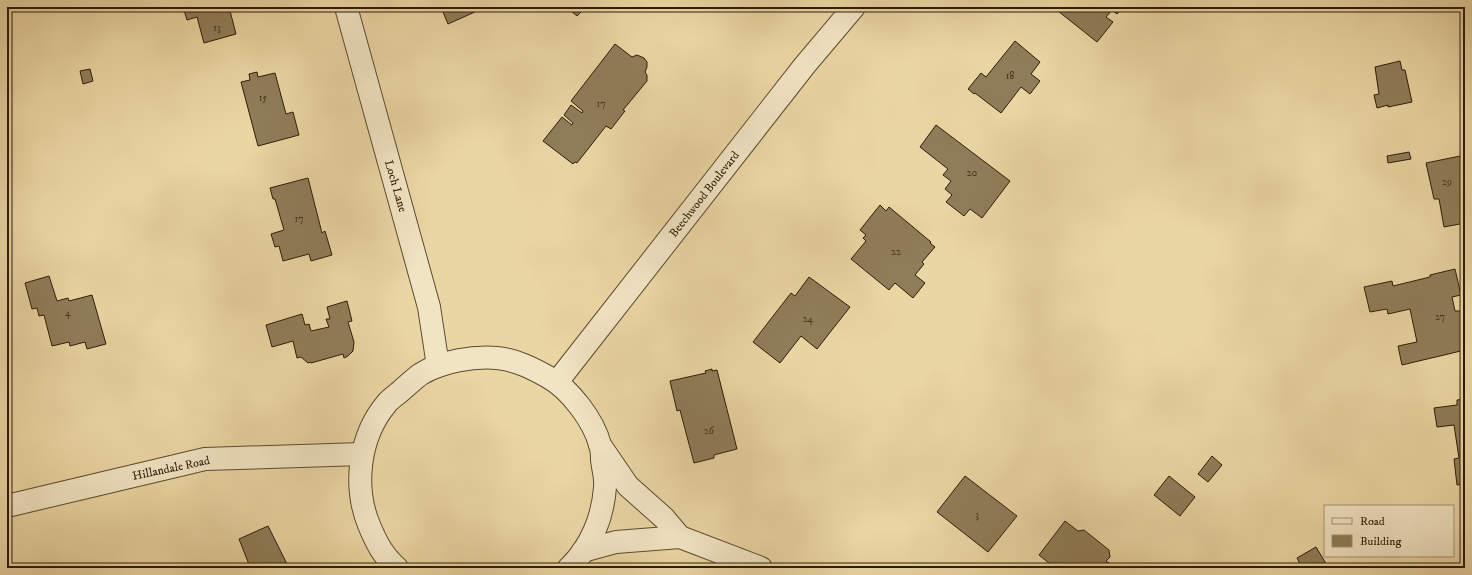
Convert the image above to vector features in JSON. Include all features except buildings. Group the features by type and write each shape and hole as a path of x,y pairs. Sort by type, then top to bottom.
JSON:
{"street":[{"name":"Loch Lane","path":"346,7 429,307 438,366"},
{"name":"Beechwood Boulevard","path":"557,382 805,65 854,7"},
{"path":"397,568 388,560 376,542 363,510 359,484 362,454 372,427 387,403 421,374 438,366 461,359 497,358 526,365 557,382 576,400 594,430 600,445 628,486 664,518 680,537"},
{"path":"569,568 589,542 600,518 605,486 600,445"},
{"name":"Hillandale Road","path":"7,506 205,459 362,454"},
{"path":"583,551 616,542 680,537 761,568"}]}
